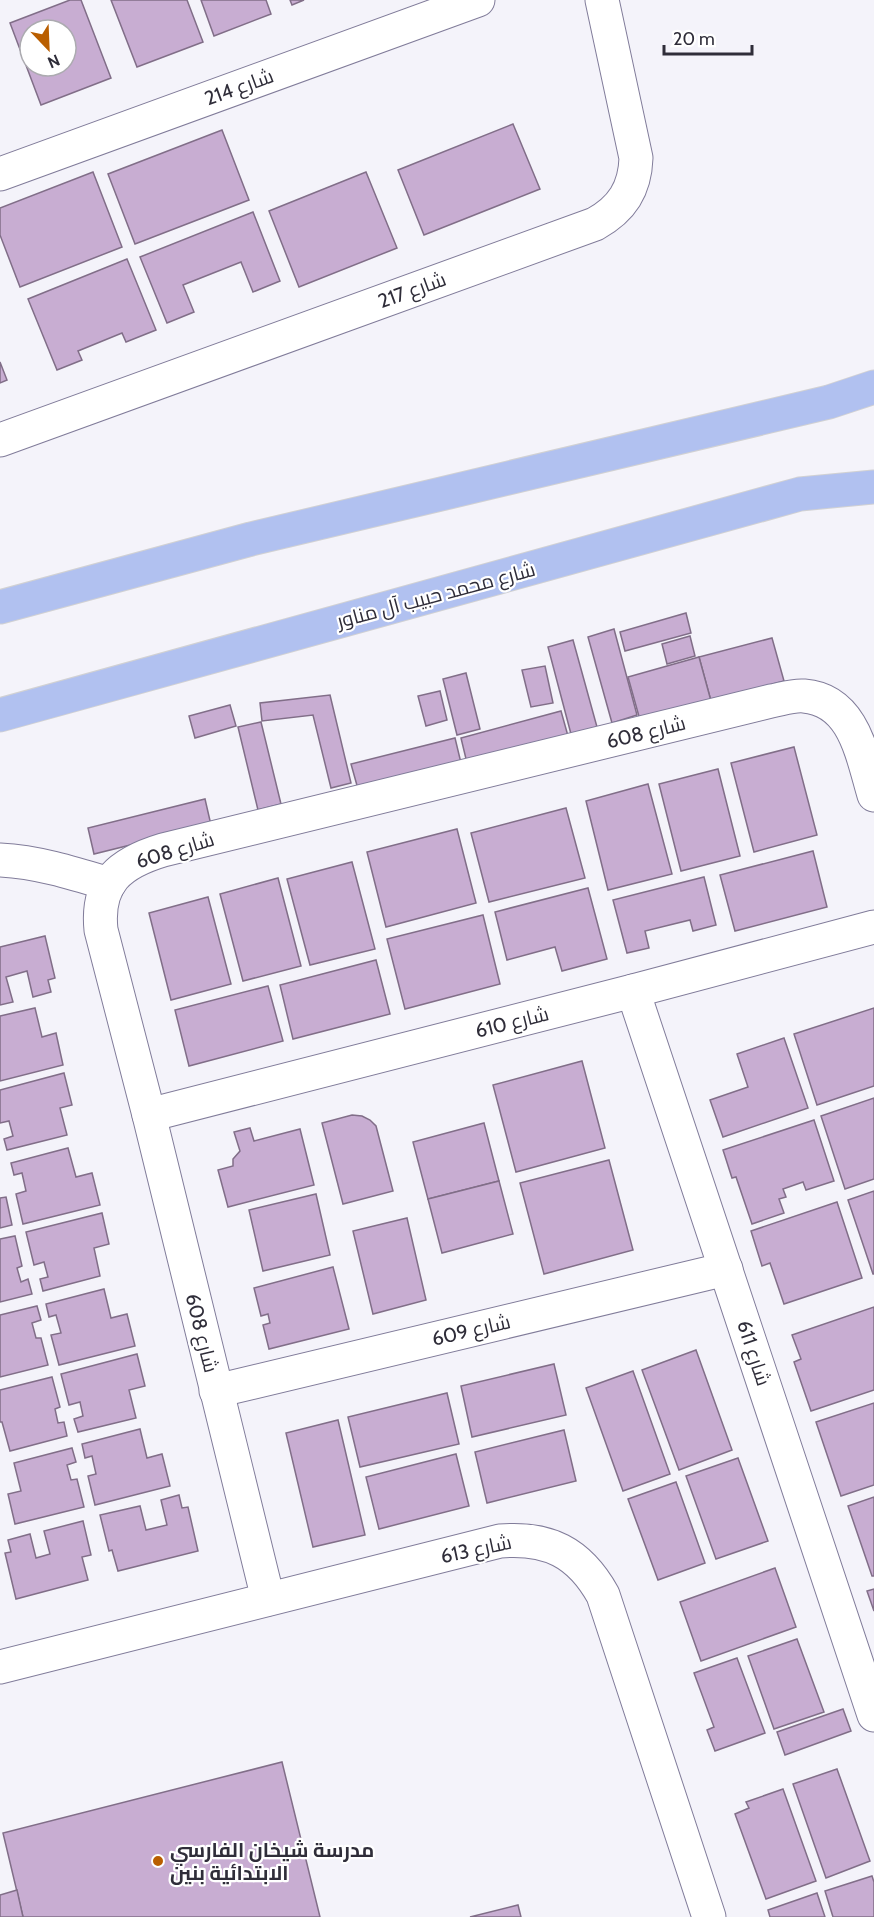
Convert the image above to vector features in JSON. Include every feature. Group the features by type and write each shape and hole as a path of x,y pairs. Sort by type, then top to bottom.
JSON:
{"main road":[{"path":"0,607 251,539 829,402 874,387"},
{"name":"شارع محمد حبيب آل مناور","path":"0,715 800,494 874,487"}],"street":[{"name":"شارع 214","path":"0,174 478,0"},
{"name":"شارع 217","path":"0,440 584,228 607,217 617,208 632,185 636,158 602,0"},
{"name":"شارع 608","path":"268,1599 101,930 101,905 109,884 121,869 134,860 163,850 760,704 801,696 816,698 830,704 846,719 857,739 874,795"},
{"path":"0,860 54,867 109,884"},
{"name":"شارع 610","path":"149,1115 874,927"},
{"name":"شارع 611","path":"633,991 874,1715"},
{"name":"شارع 609","path":"216,1391 726,1269"},
{"name":"شارع 613","path":"0,1667 500,1541 517,1539 551,1545 582,1564 594,1578 603,1594 709,1917"}],"building":[{"path":"70,0 81,0 111,78 41,105 31,78 78,78 78,18 23,18"},
{"path":"111,0 187,0 203,42 137,67"},
{"path":"201,0 266,0 271,14 214,36"},
{"path":"290,0 304,0 292,5"},
{"path":"18,20 18,44 10,23"},
{"path":"513,124 540,189 424,235 398,170"},
{"path":"222,130 249,200 135,244 108,174"},
{"path":"93,172 122,247 20,287 0,235 0,208"},
{"path":"366,172 397,248 299,287 269,211"},
{"path":"253,212 280,281 253,292 241,262 183,285 194,312 167,323 140,257"},
{"path":"127,259 156,330 126,342 122,333 78,351 82,360 57,370 28,299"},
{"path":"0,362 7,380 0,383"},
{"path":"686,613 691,633 625,651 620,632"},
{"path":"614,629 637,715 612,723 588,637"},
{"path":"690,636 695,656 667,664 662,644"},
{"path":"772,638 784,681 711,701 699,657"},
{"path":"573,640 597,727 571,734 548,647"},
{"path":"699,657 711,701 640,720 628,677"},
{"path":"545,666 553,703 531,707 522,670"},
{"path":"466,673 480,729 457,735 443,679"},
{"path":"440,691 447,720 426,726 418,696"},
{"path":"330,695 351,783 331,788 313,715 262,721 260,703"},
{"path":"230,705 236,726 195,738 189,716"},
{"path":"561,711 568,736 467,763 461,738"},
{"path":"261,722 281,804 258,810 238,727"},
{"path":"455,738 461,763 358,789 351,764"},
{"path":"794,747 817,835 754,852 731,763"},
{"path":"718,769 740,856 681,871 659,784"},
{"path":"648,784 672,874 608,890 586,801"},
{"path":"205,799 211,825 94,854 88,828"},
{"path":"566,808 585,878 489,902 471,833"},
{"path":"457,829 476,903 386,927 367,852"},
{"path":"813,851 827,907 735,931 720,875"},
{"path":"352,862 375,949 310,965 287,879"},
{"path":"704,877 716,925 693,931 690,920 645,931 649,948 627,953 613,900"},
{"path":"278,878 301,966 243,981 220,894"},
{"path":"588,888 607,959 562,971 555,947 507,960 495,912"},
{"path":"208,897 231,984 171,1000 149,913"},
{"path":"483,915 500,984 405,1009 387,939"},
{"path":"45,936 55,978 48,980 51,992 33,997 27,971 6,977 13,1002 0,1005 0,947"},
{"path":"376,960 390,1014 293,1039 280,985"},
{"path":"268,986 283,1041 189,1066 175,1010"},
{"path":"35,1008 42,1037 56,1033 63,1065 0,1081 0,1016"},
{"path":"874,1008 874,1086 817,1105 794,1034"},
{"path":"784,1038 808,1108 723,1137 710,1100 748,1087 737,1054"},
{"path":"582,1061 605,1148 516,1172 493,1085"},
{"path":"64,1073 72,1105 60,1108 67,1135 7,1150 4,1139 13,1136 9,1121 0,1123 0,1090"},
{"path":"874,1098 874,1179 845,1189 821,1116"},
{"path":"352,1115 362,1116 376,1126 393,1191 343,1204 322,1123"},
{"path":"814,1120 834,1181 806,1190 803,1182 783,1189 786,1197 779,1199 784,1213 752,1224 736,1177 732,1178 723,1150"},
{"path":"484,1123 499,1181 428,1199 413,1142"},
{"path":"250,1128 254,1141 300,1129 314,1185 228,1207 218,1170 233,1166 233,1159 240,1151 234,1132"},
{"path":"68,1148 76,1177 92,1173 100,1205 23,1224 16,1194 26,1191 22,1173 14,1175 11,1163"},
{"path":"609,1160 633,1250 544,1274 520,1183"},
{"path":"499,1181 513,1234 442,1253 428,1199"},
{"path":"874,1191 874,1274 873,1274 848,1200"},
{"path":"316,1194 330,1255 263,1271 249,1210"},
{"path":"6,1197 12,1225 0,1228 0,1198"},
{"path":"837,1202 862,1278 784,1304 770,1263 762,1266 751,1231"},
{"path":"102,1213 109,1244 94,1248 100,1276 43,1291 40,1279 48,1277 44,1262 34,1265 26,1232"},
{"path":"407,1218 426,1300 373,1314 353,1231"},
{"path":"15,1236 22,1266 17,1268 21,1282 28,1279 32,1294 0,1302 0,1239"},
{"path":"333,1267 349,1329 269,1349 263,1325 270,1323 268,1314 261,1316 254,1288"},
{"path":"104,1289 111,1318 127,1314 135,1346 59,1365 51,1335 61,1333 56,1315 49,1317 46,1304"},
{"path":"37,1306 41,1320 32,1323 36,1338 41,1338 48,1365 0,1377 0,1315"},
{"path":"874,1307 874,1390 811,1411 794,1362 801,1359 792,1335"},
{"path":"696,1350 732,1450 679,1470 642,1370"},
{"path":"137,1354 145,1386 129,1390 136,1418 78,1432 74,1419 83,1416 80,1402 69,1405 61,1374"},
{"path":"554,1364 566,1415 472,1437 461,1386"},
{"path":"633,1371 670,1474 623,1491 586,1388"},
{"path":"52,1377 60,1407 55,1409 58,1423 64,1422 67,1436 10,1451 2,1422 0,1422 0,1390"},
{"path":"447,1393 459,1444 360,1467 348,1417"},
{"path":"874,1403 874,1485 841,1496 816,1422"},
{"path":"338,1420 365,1535 313,1547 286,1433"},
{"path":"140,1429 147,1458 162,1454 170,1486 95,1505 88,1476 96,1474 92,1456 85,1458 82,1444"},
{"path":"564,1430 576,1481 487,1503 475,1452"},
{"path":"72,1448 76,1462 67,1465 71,1480 77,1479 84,1507 15,1524 8,1494 21,1491 14,1463"},
{"path":"456,1454 469,1506 379,1529 366,1477"},
{"path":"738,1458 768,1541 716,1559 686,1476"},
{"path":"676,1482 705,1563 658,1580 628,1499"},
{"path":"179,1495 182,1508 188,1507 198,1551 118,1571 112,1550 109,1551 100,1515 140,1506 146,1530 167,1525 161,1500"},
{"path":"874,1497 874,1576 872,1576 848,1506"},
{"path":"83,1521 91,1555 82,1557 88,1580 16,1599 5,1553 11,1552 8,1540 30,1534 36,1558 50,1554 44,1531"},
{"path":"775,1568 796,1627 701,1661 680,1602"},
{"path":"874,1589 874,1611 867,1591"},
{"path":"797,1639 824,1712 774,1729 748,1656"},
{"path":"737,1658 765,1733 715,1751 707,1730 714,1727 694,1673"},
{"path":"843,1709 851,1731 785,1755 777,1732"},
{"name":"مدرسة شيخان الفارسي الابتدائية بنين","path":"282,1762 320,1917 23,1917 3,1833"},
{"path":"837,1769 870,1861 826,1878 793,1784"},
{"path":"783,1789 816,1881 766,1899 735,1814 749,1808 746,1802"},
{"path":"872,1876 874,1917 833,1917 825,1891"},
{"path":"17,1890 23,1917 0,1917 0,1895"},
{"path":"817,1893 825,1917 770,1917 768,1910"},
{"path":"518,1905 521,1917 470,1917"}],"place":[{"name":"مدرسة شيخان الفارسي الابتدائية بنين","path":"158,1861"}]}
